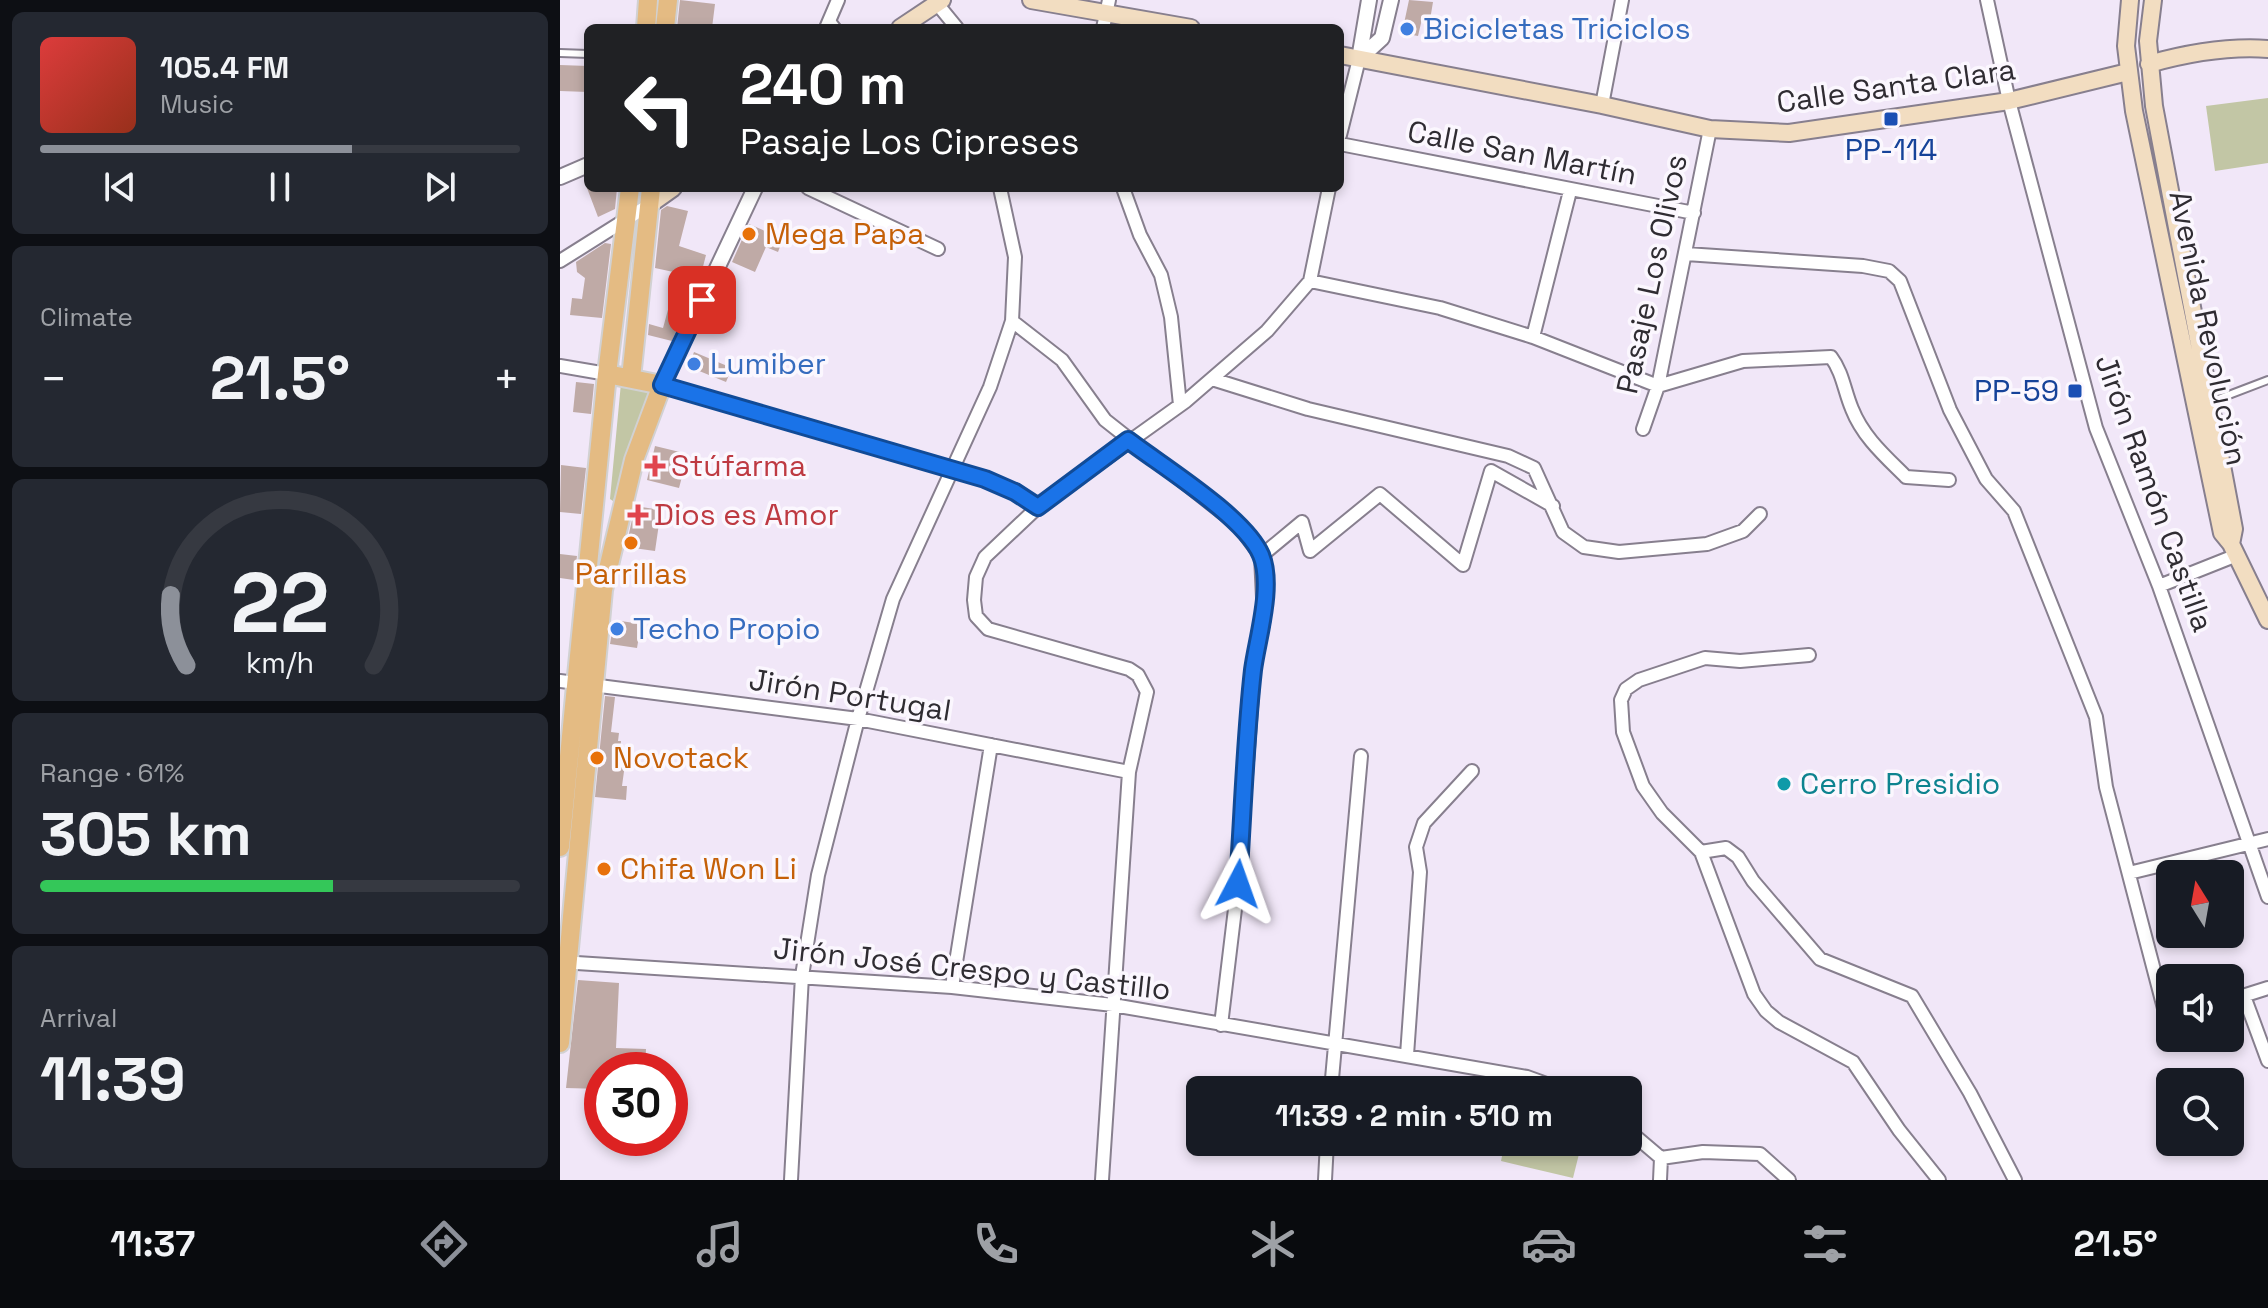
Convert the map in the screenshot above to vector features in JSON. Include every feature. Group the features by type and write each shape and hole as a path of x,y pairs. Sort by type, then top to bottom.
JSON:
{"main road":[{"path":"646,24 648,0"},
{"path":"665,24 668,0"},
{"path":"1031,0 1167,24"},
{"name":"Avenida Revolución","path":"2130,0 2126,46 2128,72 2222,533 2234,550"},
{"name":"Avenida Revolución","path":"2153,0 2149,64 2234,529 2234,550"},
{"path":"906,24 937,2"},
{"name":"Calle Santa Clara","path":"2149,64 2175,56 2239,47 2268,49"},
{"name":"Calle Santa Clara","path":"1344,56 1710,129 1789,133 2009,101 2128,72"},
{"path":"560,847 607,374 630,192"},
{"path":"631,378 650,196"},
{"path":"560,1043 576,683 603,590 634,460 662,385 607,374"},
{"path":"2234,550 2268,620"}],"street":[{"path":"831,24 838,0"},
{"path":"1344,119 1369,0"},
{"path":"1359,59 1382,38 1391,0"},
{"path":"1602,105 1622,0"},
{"name":"Jirón Ramón Castilla","path":"1986,1 2009,101 2096,428 2159,586 2268,897"},
{"path":"937,2 954,24"},
{"name":"Calle Santa Clara","path":"2128,72 2149,64"},
{"name":"Pasaje Los Olivos","path":"1643,429 1658,386 1710,129"},
{"name":"Calle San Martín","path":"1344,145 1694,213"},
{"path":"560,177 584,167"},
{"path":"1533,337 1570,191"},
{"path":"753,192 662,385 950,468 1015,492 1038,507"},
{"path":"817,192 938,249"},
{"path":"791,1180 802,976 818,875 858,719 893,599 950,468 990,387 1012,321 1015,257 1001,192"},
{"path":"1124,192 1140,235 1161,275 1171,317 1180,405"},
{"path":"1102,1180 1129,772 1147,692 1138,675 1129,669 1007,637 988,629 976,616 976,577 985,557 1038,507 1180,405 1267,331 1310,281 1328,192"},
{"path":"560,261 626,222 650,196"},
{"path":"1686,254 1863,266 1889,271 1900,281 1950,410 1986,479 2014,511 2096,717 2106,787 2156,972"},
{"path":"1310,281 1440,308 1533,337 1658,386 1743,361 1831,357 1841,371 1851,409 1871,442 1906,477 1949,480"},
{"path":"1012,321 1036,336 1062,360 1105,420 1238,525 1261,556 1264,618 1254,668 1238,884 1221,1025"},
{"path":"560,366 607,374"},
{"path":"1212,379 1308,409 1508,456 1534,468 1563,532 1584,547 1619,552 1707,544 1743,531 1760,514"},
{"path":"1261,556 1302,522 1310,551 1380,494 1463,565 1491,471 1553,506"},
{"path":"2159,586 2234,550"},
{"path":"1809,655 1740,661 1705,658 1639,680 1626,689 1621,700 1623,732 1643,786 1662,813 1701,852 1754,994 1766,1011 1803,1036 1853,1062 1899,1130 1939,1180"},
{"name":"Jirón Portugal","path":"576,683 858,719 1129,772"},
{"path":"952,987 991,745"},
{"path":"1332,1076 1361,756"},
{"path":"1407,1055 1420,872 1416,847 1424,823 1472,771"},
{"path":"2129,873 2268,839"},
{"path":"1701,852 1726,848 1738,857 1753,881 1820,959 1912,996 1970,1093 2015,1180"},
{"name":"Jirón José Crespo y Castillo","path":"564,962 952,987 1113,1005 1522,1076"},
{"path":"2268,988 2244,996 2268,1061"},
{"path":"1642,1142 1661,1158 1703,1152 1760,1154 1789,1180"},
{"path":"1325,1180 1326,1156"},
{"path":"1660,1180 1661,1158"}],"lane":[{"path":"560,53 584,54"},
{"path":"2210,402 2268,380"}],"green space":[{"path":"2268,98 2268,163 2215,171 2206,106"},
{"path":"621,383 652,392 613,501 610,499"},
{"path":"1502,1156 1578,1156 1573,1178 1501,1161"}],"building":[{"path":"680,0 715,4 712,24 677,24"},
{"path":"1409,0 1433,2 1430,20 1422,19 1418,36 1402,33"},
{"path":"560,65 584,66 584,92 560,91"},
{"path":"589,192 617,192 615,209 598,217"},
{"path":"667,206 688,211 679,246 706,255 698,286 688,301 672,341 648,335 649,324 663,328 678,273 655,268 661,210"},
{"path":"749,224 783,239 778,252 766,247 755,272 732,262"},
{"path":"605,243 611,244 602,318 570,315 572,298 582,299 585,278 577,272 576,262"},
{"path":"694,352 732,368 726,382 692,368 690,363"},
{"path":"576,382 594,384 591,414 573,412"},
{"path":"655,446 688,454 679,488 647,480"},
{"path":"561,465 586,468 581,514 560,512"},
{"path":"635,506 661,510 655,551 626,547"},
{"path":"560,554 577,556 574,580 560,578"},
{"path":"614,620 641,624 637,648 610,644"},
{"path":"605,696 615,697 611,732 619,733 618,741 621,741 619,763 625,764 622,786 627,786 626,800 595,797"},
{"path":"578,980 619,983 616,1048 646,1049 646,1052 584,1052 584,1088 566,1088"}],"place":[{"name":"Bicicletas Triciclos","path":"1407,29"},
{"name":"PP-114","path":"1891,119"},
{"name":"Mega Papa","path":"749,234"},
{"name":"Lumiber","path":"694,364"},
{"name":"PP-59","path":"2075,391"},
{"name":"Stúfarma","path":"655,466"},
{"name":"Dios es Amor","path":"638,515"},
{"name":"Parrillas","path":"631,543"},
{"name":"Techo Propio","path":"617,629"},
{"name":"Novotack","path":"597,758"},
{"name":"Cerro Presidio","path":"1784,784"},
{"name":"Chifa Won Li","path":"604,869"}],"route":[{"path":"702,300 662,385 985,479 1015,492 1038,507 1128,440 1238,525 1261,556 1264,618 1254,668 1238,884"}]}
